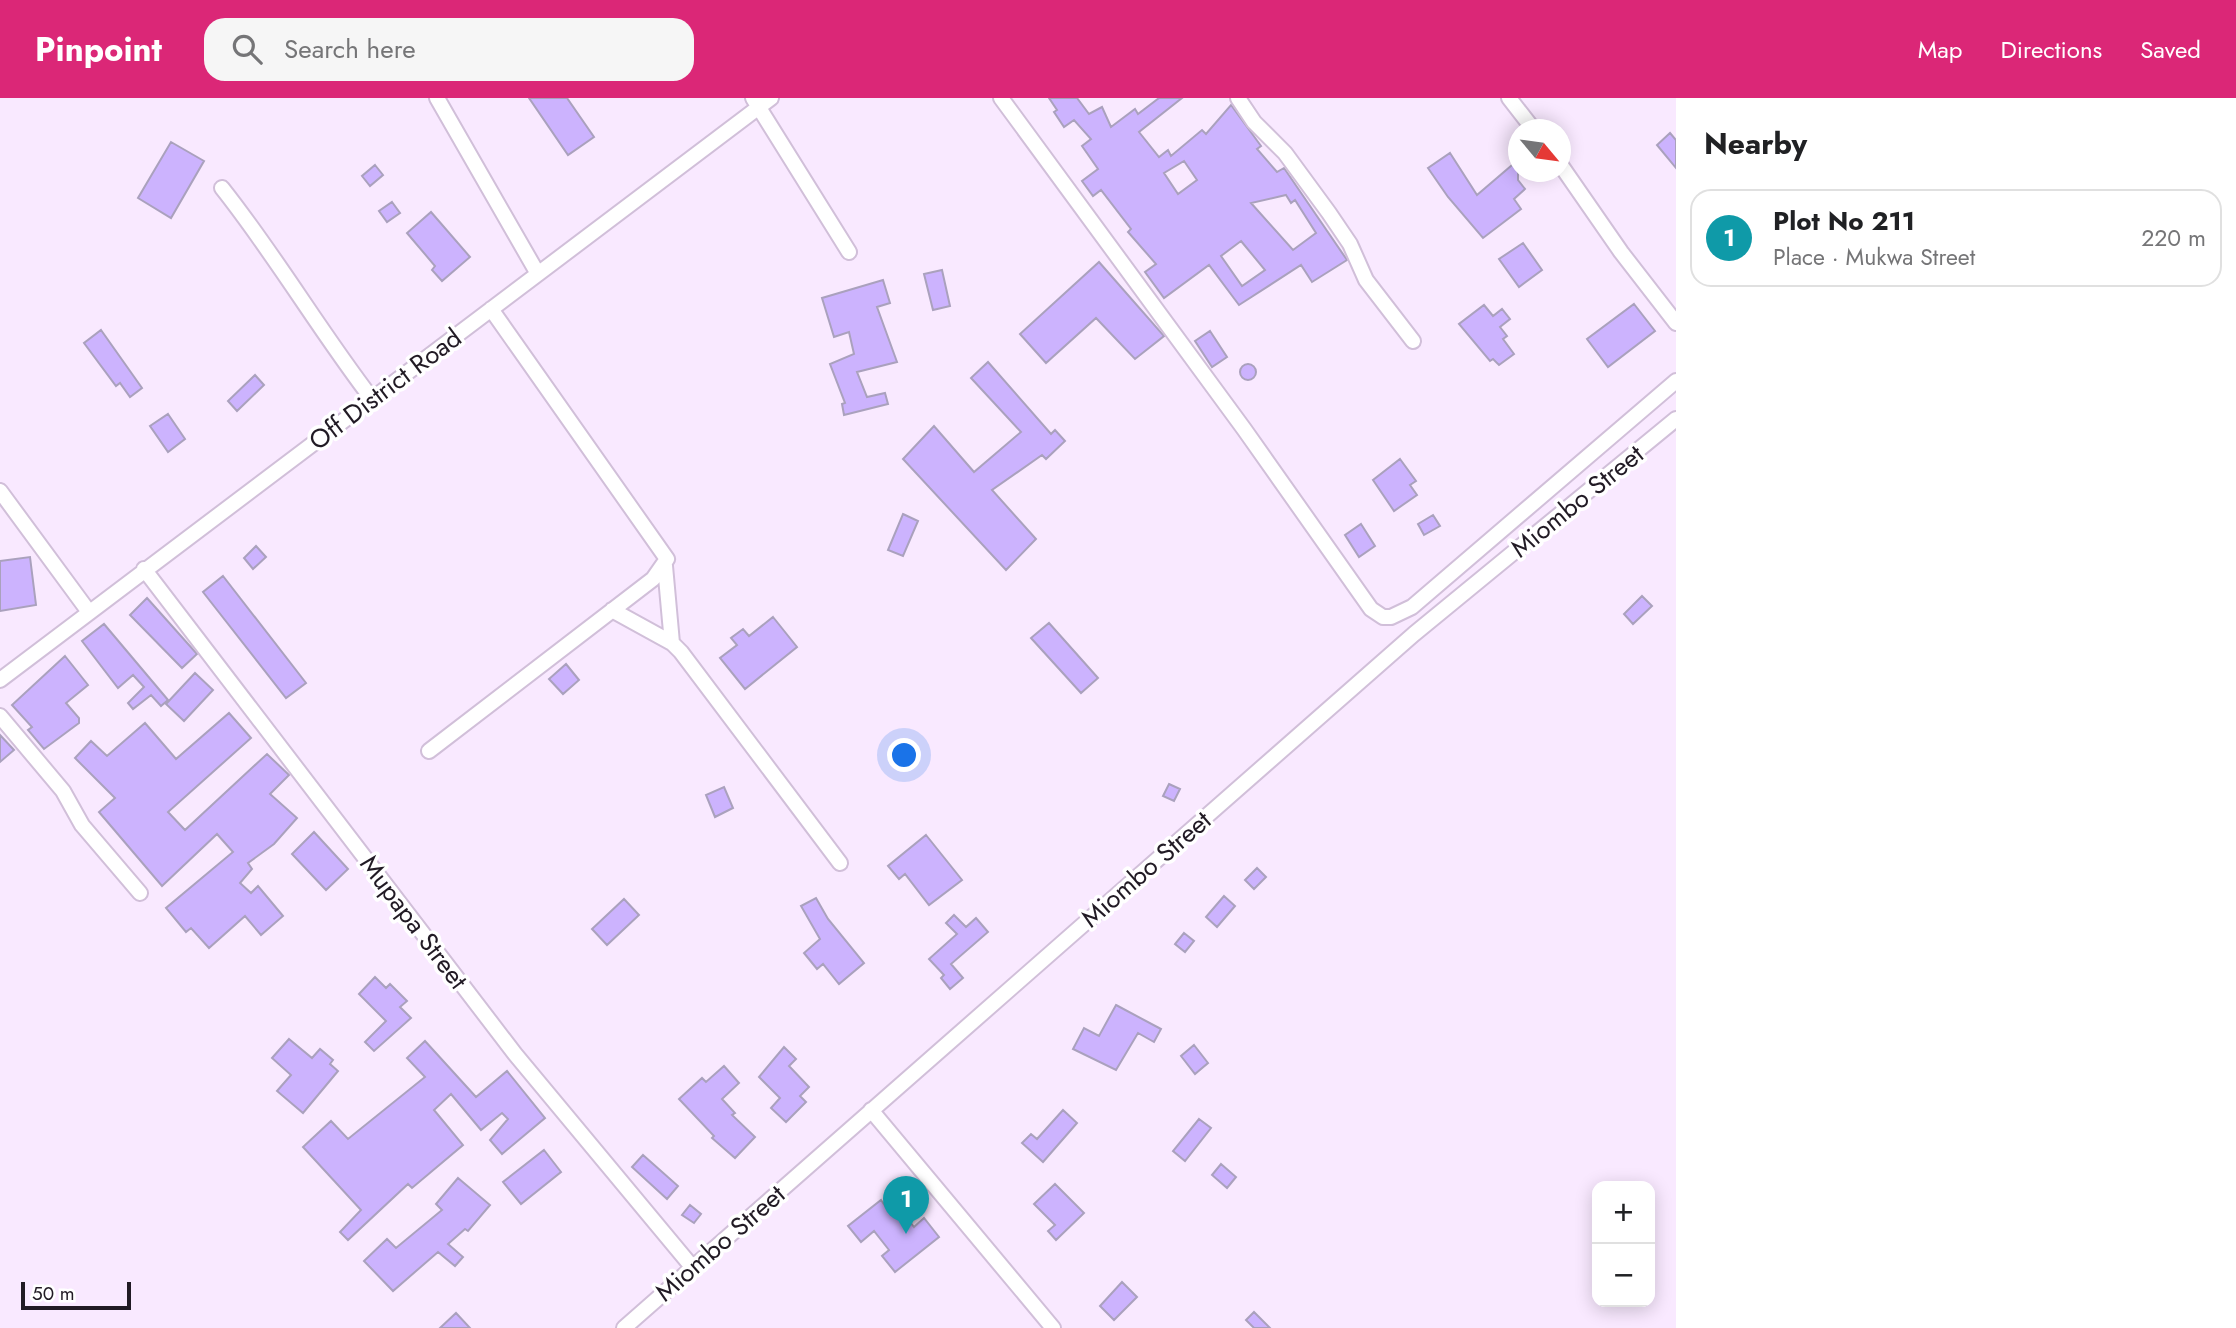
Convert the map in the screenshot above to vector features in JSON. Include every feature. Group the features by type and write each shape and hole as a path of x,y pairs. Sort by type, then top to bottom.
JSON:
{"street":[{"path":"437,98 537,274"},
{"path":"1001,98 1244,429 1331,555 1371,609 1383,617 1391,617 1412,607 1676,380"},
{"path":"1238,98 1254,122 1285,153 1329,213 1350,244 1366,280 1413,341"},
{"path":"1509,98 1525,119"},
{"path":"761,101 849,252"},
{"name":"Off District Road","path":"0,680 761,101"},
{"path":"1571,180 1621,252 1676,323"},
{"path":"222,188 275,258 335,351 372,399"},
{"path":"491,309 664,550 667,559 665,566 672,643"},
{"name":"Miombo Street","path":"624,1328 1414,634 1676,419"},
{"path":"0,491 89,611"},
{"path":"429,751 665,566"},
{"name":"Mupapa Street","path":"144,569 515,1054 693,1268"},
{"path":"612,610 672,643 708,684 840,863"},
{"path":"0,716 64,791 82,825 140,894"},
{"path":"871,1110 1049,1326"}],"building":[{"path":"529,98 567,98 594,137 568,155"},
{"path":"1049,98 1077,98 1089,114 1102,107 1111,127 1135,109 1138,114 1159,98 1182,98 1139,132 1159,157 1168,150 1171,156 1202,130 1206,134 1231,105 1261,146 1257,149 1277,172 1284,168 1347,260 1312,282 1301,265 1239,305 1209,265 1164,298 1145,272 1156,264 1128,232 1131,229 1101,190 1093,196 1082,181 1098,169 1082,146 1091,139 1074,120 1064,127 1054,112 1057,110","holes":["1184,161 1197,180 1178,194 1164,173","1286,195 1291,203 1295,200 1316,233 1293,250 1251,203","1241,241 1265,270 1242,286 1221,256"]},
{"path":"1670,133 1676,140 1676,168 1657,145"},
{"path":"171,142 204,161 171,218 138,198"},
{"path":"1450,153 1477,195 1508,169 1508,182 1520,182 1525,189 1514,199 1521,209 1483,238 1448,197 1428,168"},
{"path":"375,165 383,175 370,186 362,176"},
{"path":"392,202 400,213 387,222 379,211"},
{"path":"431,212 470,257 442,281 432,270 435,266 407,233"},
{"path":"1523,243 1542,270 1519,287 1499,259"},
{"path":"1099,262 1164,336 1135,359 1096,318 1046,363 1020,334"},
{"path":"942,270 950,306 933,310 924,274"},
{"path":"883,280 890,303 877,307 897,362 857,372 867,397 885,393 888,404 844,415 842,404 845,403 830,364 854,354 849,332 834,337 822,298"},
{"path":"1634,304 1655,331 1608,367 1587,339"},
{"path":"1484,305 1493,316 1502,309 1510,319 1500,327 1507,336 1503,339 1514,354 1499,365 1493,359 1490,361 1459,324"},
{"path":"101,330 142,388 130,397 120,383 116,386 84,343"},
{"path":"1210,331 1227,357 1212,367 1195,341"},
{"path":"988,362 1051,434 1055,430 1065,441 1046,459 1042,455 992,490 1036,539 1006,570 903,459 934,426 974,472 1021,432 971,378"},
{"path":"1248,364 1256,372 1248,380 1240,372"},
{"path":"255,375 264,385 237,411 228,401"},
{"path":"168,414 185,439 168,452 150,426"},
{"path":"1400,459 1416,481 1410,485 1417,495 1394,511 1373,480"},
{"path":"903,514 918,521 903,556 888,550"},
{"path":"1433,515 1440,526 1424,535 1418,524"},
{"path":"1361,524 1375,546 1359,557 1345,535"},
{"path":"256,546 266,557 253,569 244,558"},
{"path":"30,557 36,605 0,611 0,561"},
{"path":"223,576 306,683 286,698 203,592"},
{"path":"1642,596 1652,606 1633,624 1624,614"},
{"path":"147,598 197,654 182,668 130,615"},
{"path":"773,617 797,647 745,689 720,658 737,645 731,638 743,629 749,636"},
{"path":"1049,623 1098,678 1081,693 1031,638"},
{"path":"104,624 168,700 161,706 151,695 133,709 128,703 144,687 133,675 118,688 82,641"},
{"path":"65,656 88,685 66,703 79,718 79,723 44,749 28,730 32,727 12,705"},
{"path":"566,664 579,680 563,694 549,679"},
{"path":"195,673 213,690 184,721 166,704"},
{"path":"229,713 251,738 168,812 185,830 267,754 289,775 270,794 297,818 274,844 248,863 252,869 240,883 251,893 258,886 283,916 261,935 245,916 209,948 191,928 186,932 166,908 233,852 217,834 162,886 99,812 115,798 75,758 91,741 107,756 145,723 176,759"},
{"path":"0,735 14,750 0,762"},
{"path":"1169,784 1180,789 1174,801 1163,796"},
{"path":"724,787 733,808 715,817 706,795"},
{"path":"314,832 348,869 326,890 292,854"},
{"path":"926,835 962,880 929,905 905,874 899,879 888,866"},
{"path":"1257,868 1266,877 1254,889 1245,880"},
{"path":"1224,896 1235,906 1217,927 1206,917"},
{"path":"816,898 828,919 864,963 839,984 823,964 817,969 804,953 820,939 801,906"},
{"path":"624,899 639,915 607,945 592,929"},
{"path":"954,915 966,927 976,918 988,932 951,964 963,978 950,989 941,978 944,975 929,959 957,934 946,923"},
{"path":"1184,933 1194,941 1185,952 1175,944"},
{"path":"375,977 386,988 390,984 407,1001 400,1007 411,1018 374,1051 365,1042 386,1021 359,994"},
{"path":"1116,1005 1161,1029 1154,1042 1138,1033 1116,1070 1073,1049 1084,1028 1099,1036"},
{"path":"289,1039 312,1058 320,1049 333,1060 330,1064 338,1071 303,1113 277,1091 291,1075 272,1058"},
{"path":"425,1041 476,1097 507,1071 545,1118 502,1154 490,1140 508,1119 502,1113 481,1130 451,1094 434,1110 463,1145 412,1188 408,1184 348,1240 340,1232 361,1210 303,1147 331,1121 348,1139 425,1077 407,1058"},
{"path":"1194,1045 1208,1063 1195,1074 1181,1056"},
{"path":"784,1047 796,1059 789,1066 809,1087 800,1096 806,1102 786,1122 771,1108 780,1098 759,1077"},
{"path":"724,1066 739,1083 722,1099 735,1113 732,1115 755,1137 735,1158 712,1138 714,1136 679,1099 702,1078 706,1082"},
{"path":"1063,1110 1077,1123 1043,1162 1022,1143 1031,1134 1037,1139"},
{"path":"1199,1119 1211,1128 1185,1161 1173,1151"},
{"path":"544,1150 561,1172 521,1204 503,1182"},
{"path":"643,1155 678,1186 667,1199 632,1167"},
{"path":"1221,1164 1236,1177 1227,1188 1212,1175"},
{"path":"458,1178 490,1205 468,1231 465,1229 448,1244 463,1257 455,1266 438,1252 393,1291 364,1261 387,1239 396,1248 442,1210 436,1204"},
{"path":"1055,1184 1084,1213 1056,1240 1048,1231 1055,1225 1034,1204"},
{"path":"881,1200 888,1210 896,1204 914,1227 924,1218 939,1237 895,1272 882,1256 889,1250 874,1231 861,1242 848,1226"},
{"path":"690,1205 701,1214 694,1223 682,1215"},
{"path":"1122,1282 1137,1297 1114,1320 1100,1306"},
{"path":"1254,1312 1270,1328 1254,1328 1246,1320"},
{"path":"456,1313 470,1328 440,1328"}],"place":[{"name":"Plot No 211","path":"906,1234"}]}
